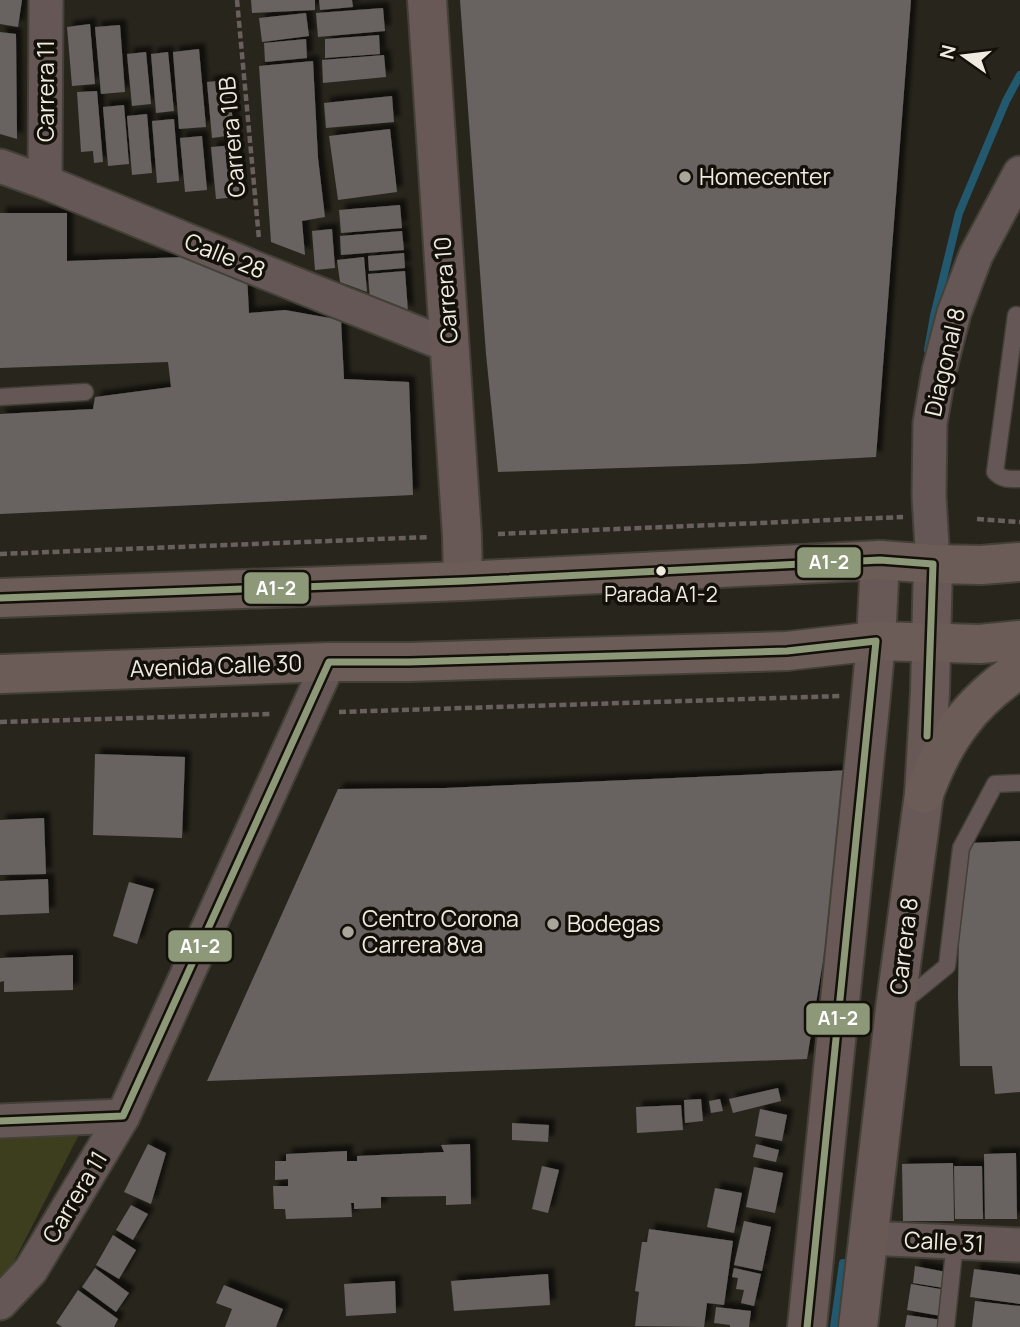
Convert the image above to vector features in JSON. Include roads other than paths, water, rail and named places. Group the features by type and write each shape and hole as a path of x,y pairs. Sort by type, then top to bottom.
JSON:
{"highway":[{"path":"0,598 463,581 880,560 981,565 1020,562"},
{"name":"Avenida Calle 30","path":"0,674 329,662 787,651 876,641 980,644 1020,640"},
{"path":"924,794 938,759 957,727 976,704 1020,669"}],"street":[{"name":"Carrera 11","path":"45,182 46,0"},
{"name":"Carrera 10","path":"426,0 463,581"},
{"name":"Calle 28","path":"0,166 450,346"},
{"name":"Diagonal 8","path":"933,564 929,496 930,423 939,371 954,313 976,254 1020,173"},
{"path":"807,1327 876,641 880,560"},
{"name":"Carrera 8","path":"858,1327 895,1009 924,794 933,564"},
{"name":"Carrera 11","path":"0,1303 31,1270 123,1115 329,662"},
{"path":"0,1121 123,1115"},
{"name":"Calle 31","path":"868,1238 1020,1245"}],"lane":[{"path":"1016,315 995,472 1000,478 1007,480 1020,479"},
{"path":"0,397 85,392"},
{"path":"895,1009 947,966 961,848 995,784 1020,783"},
{"path":"946,1327 956,1242"}],"waterway":[{"path":"928,350 959,213 1006,101 1020,75"},
{"path":"834,1327 843,1263"}],"place":[{"name":"Homecenter","path":"685,177"},
{"name":"Parada A1-2","path":"661,571"},
{"name":"Bodegas","path":"553,924"},
{"name":"Centro Corona Carrera 8va","path":"348,932"}]}
